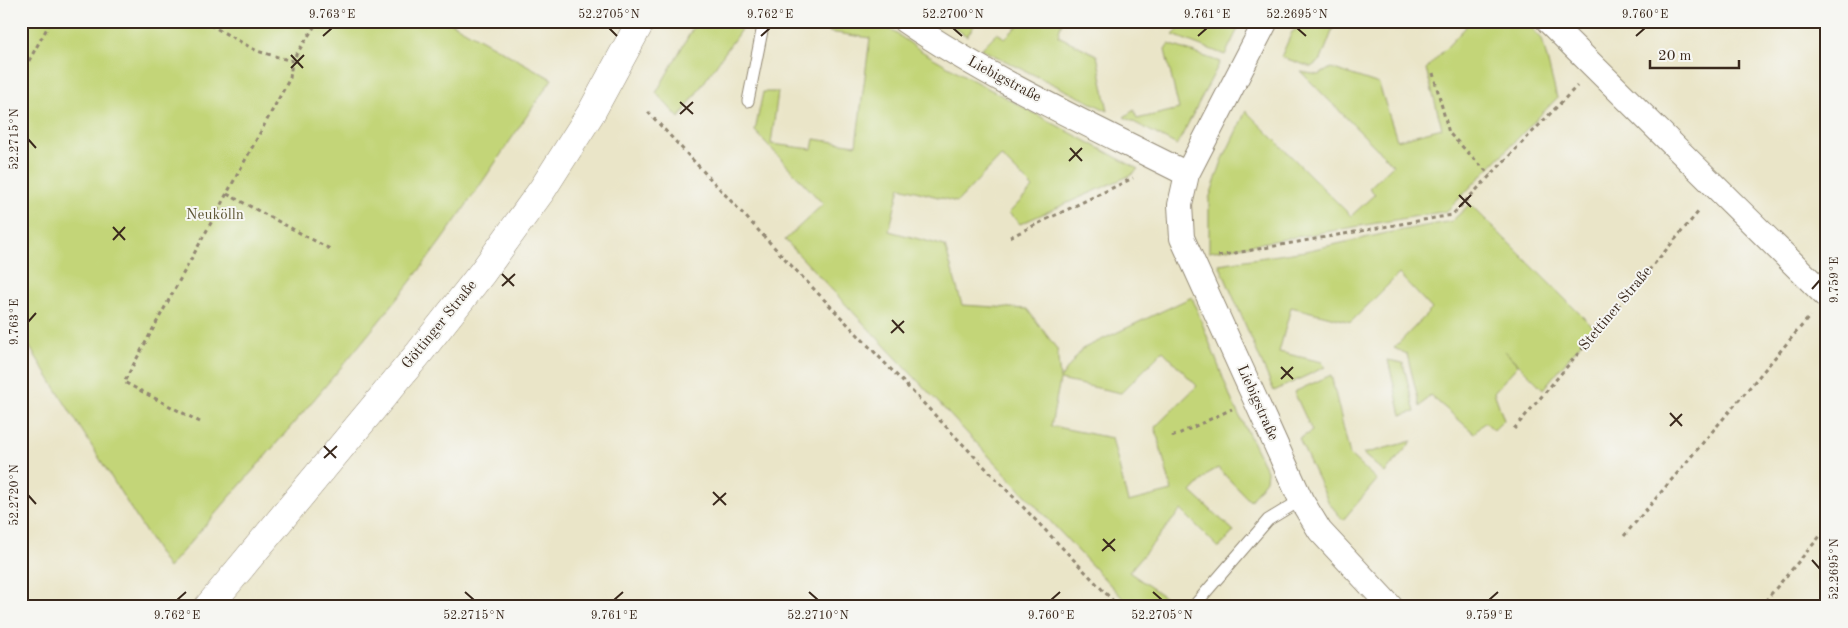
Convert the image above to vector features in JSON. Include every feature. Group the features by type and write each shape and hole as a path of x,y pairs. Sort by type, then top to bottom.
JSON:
{"street":[{"name":"Göttinger Straße","path":"208,607 419,353 482,273 542,190 591,113 641,21"},
{"name":"Liebigstraße","path":"905,21 931,39 1001,79 1187,174"},
{"name":"Liebigstraße","path":"1266,21 1187,174 1180,205 1182,238 1301,500 1320,531 1391,607"},
{"path":"1548,21 1827,297"}],"lane":[{"path":"748,102 764,21"},
{"path":"1193,607 1268,520 1301,500"}],"path":[{"path":"21,75 51,21"},
{"path":"203,21 257,51 292,61"},
{"path":"200,422 124,382 290,78 292,61 318,21"},
{"path":"1192,260 1452,215 1595,68"},
{"path":"1433,73 1449,133 1490,175"},
{"path":"648,112 787,261 1119,607"},
{"path":"1010,237 1140,175"},
{"name":"Stettiner Straße","path":"1514,429 1718,189"},
{"path":"227,194 330,249"},
{"path":"1624,536 1827,297"},
{"path":"1172,436 1255,398"},
{"path":"1760,607 1827,528"}],"green space":[{"name":"Neukölln","path":"21,21 448,21 552,79 424,265 317,396 168,568 21,333"},
{"path":"697,21 747,21 679,118 656,93"},
{"path":"830,21 878,21 923,52 1138,169 1131,175 1020,224 1009,213 1033,188 1001,156 957,202 900,187 889,231 945,246 962,305 1027,309 1057,349 1060,379 1082,349 1192,297 1232,401 1267,471 1266,480 1250,501 1218,468 1209,473 1191,492 1234,531 1219,548 1181,510 1129,572 1172,602 1169,607 1131,607 785,240 823,204 755,131 763,92 778,92 771,144 812,149 814,139 856,145 870,38 829,32","holes":["1163,351 1197,386 1155,427 1172,491 1128,502 1112,438 1051,426 1060,380 1121,393"]},
{"path":"943,21 977,21 967,36"},
{"path":"1023,21 1062,21 1058,36 1097,55 1108,111 981,49 997,33 1005,38"},
{"path":"1187,21 1242,21 1225,55 1173,35"},
{"path":"1308,21 1336,21 1321,60 1311,67 1281,57 1292,32"},
{"path":"1358,21 1397,21 1391,28 1374,29"},
{"path":"1460,21 1525,21 1542,39 1557,98 1447,211 1209,252 1209,199 1222,161 1246,111 1351,216 1375,194 1369,188 1393,165 1301,72 1319,75 1331,68 1379,84 1397,140 1442,128 1426,69 1466,27"},
{"path":"1169,44 1220,62 1177,145 1124,117 1134,110 1137,119 1179,109 1165,50"},
{"path":"1470,204 1594,328 1543,389 1505,351 1518,365 1494,392 1504,420 1494,430 1485,422 1474,433 1430,395 1420,407 1407,354 1394,348 1432,309 1399,274 1351,322 1291,307 1279,352 1322,362 1325,367 1274,391 1219,264 1305,251 1452,221"},
{"path":"1388,360 1403,363 1415,412 1401,415"},
{"path":"1331,375 1350,455 1377,480 1343,520 1329,503 1299,439 1312,431 1294,392"},
{"path":"1412,441 1385,473 1363,454"}]}
